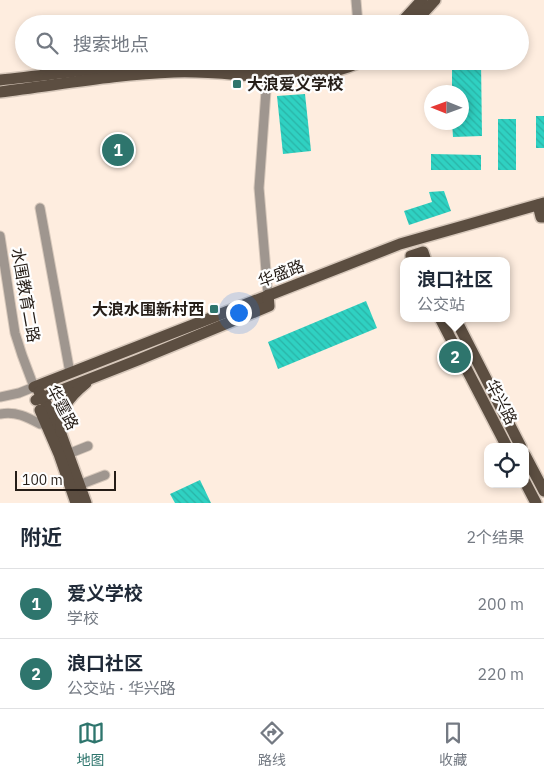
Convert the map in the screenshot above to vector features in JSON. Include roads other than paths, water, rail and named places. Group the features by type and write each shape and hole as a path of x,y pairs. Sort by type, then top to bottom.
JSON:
{"main road":[{"path":"408,15 422,0"},
{"path":"421,15 435,0"},
{"path":"0,80 94,70"},
{"path":"0,92 176,71 267,77 318,76 341,70"},
{"path":"541,204 543,217"},
{"name":"华盛路","path":"39,399 93,378 400,244 541,204"},
{"name":"华盛路","path":"34,387 268,300"},
{"name":"华兴路","path":"442,322 505,443"},
{"name":"华兴路","path":"457,322 519,443"},
{"path":"61,434 60,420 63,408 75,393 93,378"},
{"name":"华霆路","path":"34,387 76,503"},
{"name":"华霆路","path":"39,399 61,434 86,503"},
{"path":"529,463 544,491"},
{"path":"528,488 536,503"}],"street":[{"path":"356,0 357,15"},
{"path":"267,77 259,188 268,300"},
{"path":"40,208 70,373"},
{"name":"水围教育二路","path":"0,236 15,333 34,387"},
{"path":"0,397 19,393 34,387"},
{"path":"0,414 18,414 30,417 40,424 46,424"},
{"path":"68,454 88,446"},
{"path":"79,485 105,475"}],"place":[{"name":"大浪爱义学校","path":"237,84"},
{"name":"爱义学校","path":"118,150"},
{"name":"大浪水围新村西","path":"214,309"},
{"name":"浪口社区","path":"455,357"}]}
